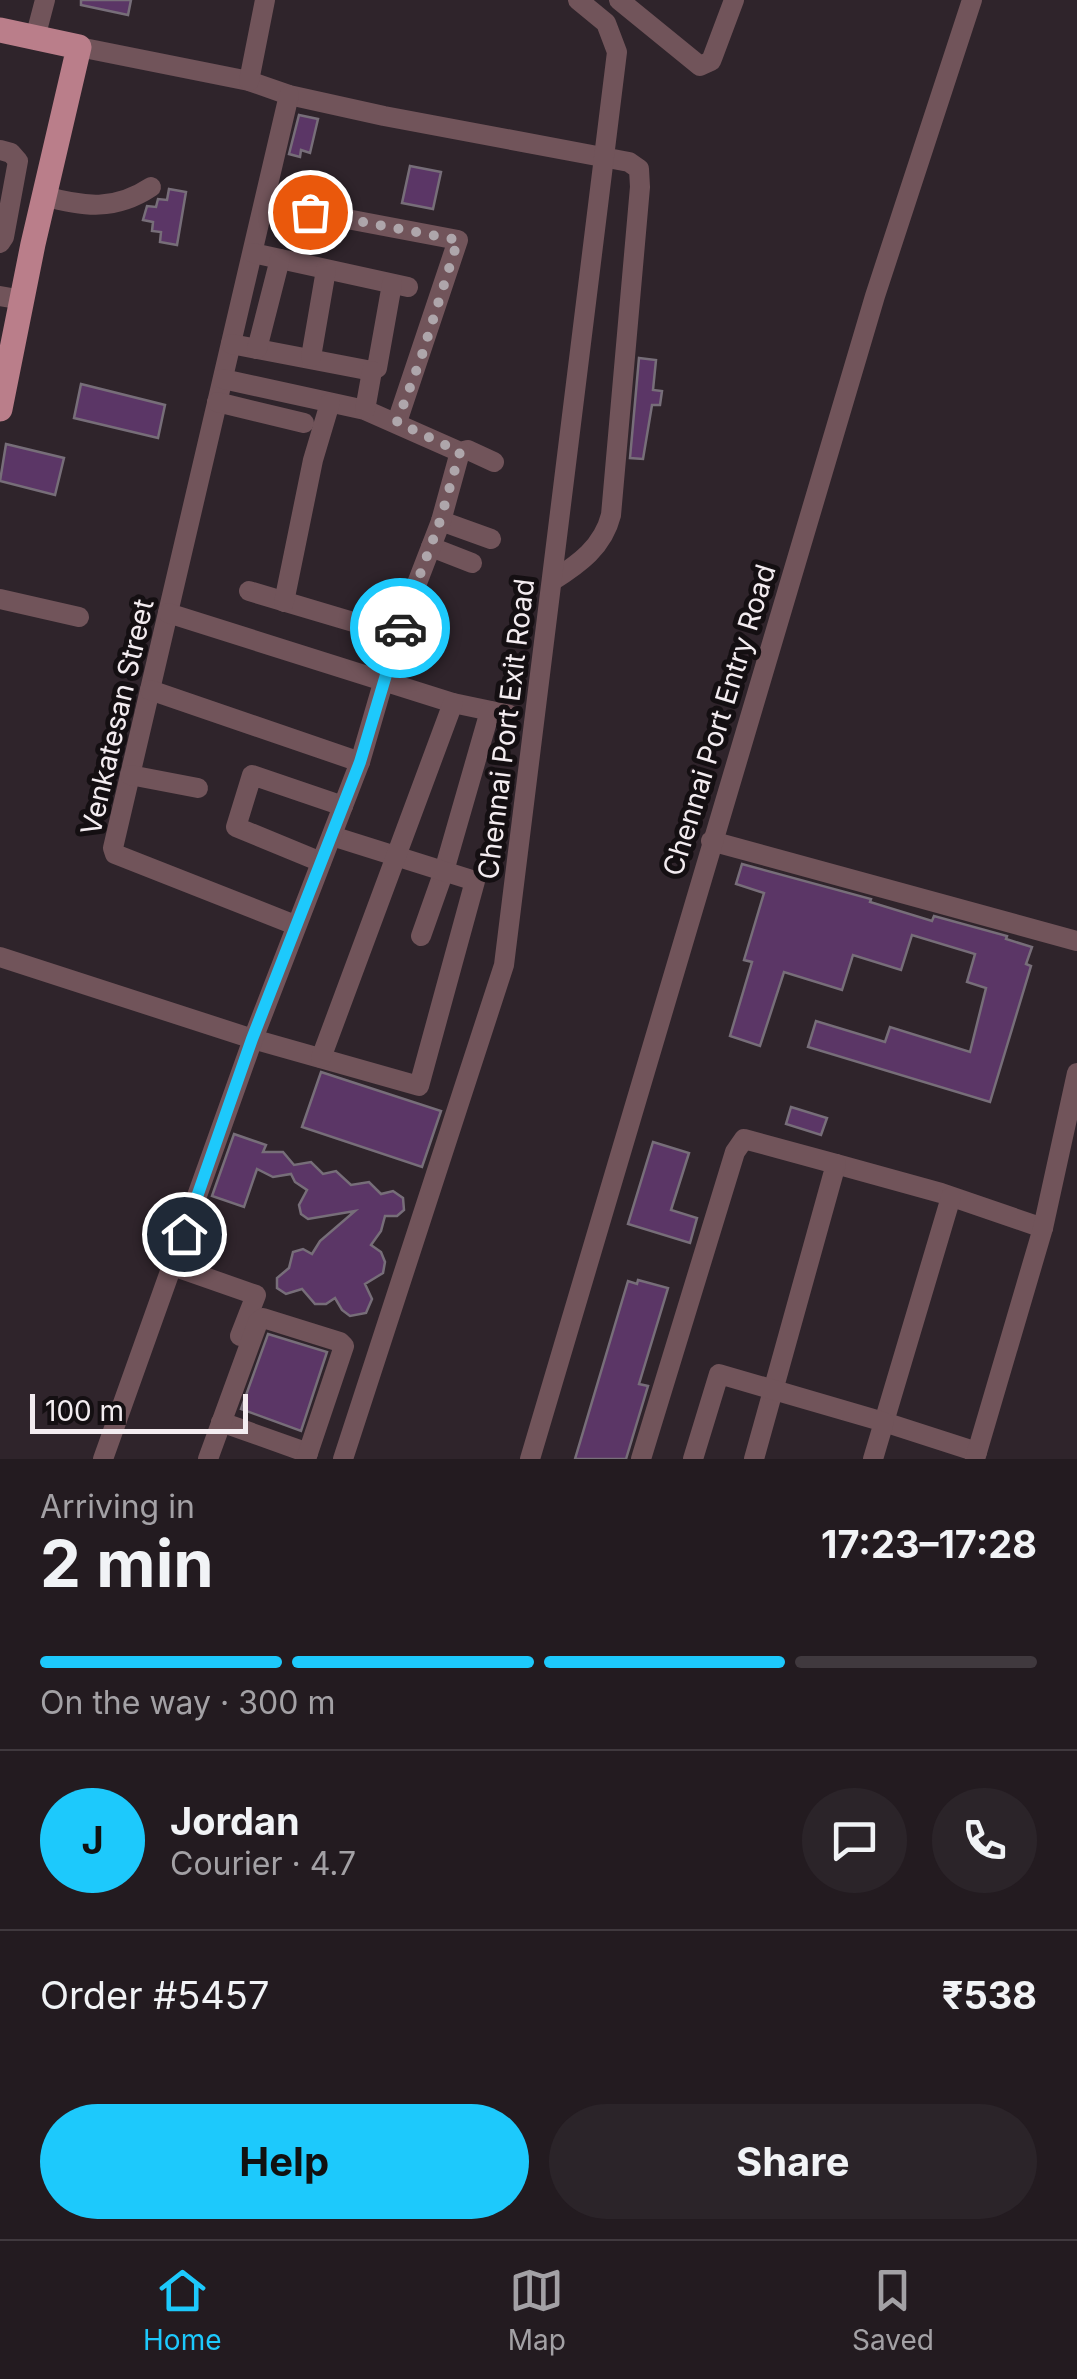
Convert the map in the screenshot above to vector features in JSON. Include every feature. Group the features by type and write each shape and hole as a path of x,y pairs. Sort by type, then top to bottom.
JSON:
{"main road":[{"path":"0,30 79,47 33,244 11,298 0,408"}],"street":[{"path":"35,38 45,0"},
{"path":"249,81 266,0"},
{"name":"Chennai Port Exit Road","path":"343,1459 504,965 618,52 606,23 578,0"},
{"path":"618,0 700,66 714,56 734,0"},
{"name":"Chennai Port Entry Road","path":"530,1459 875,296 972,0"},
{"path":"79,47 249,81 384,116 634,164 641,177 609,524 590,554 552,580"},
{"name":"Venkatesan Street","path":"289,94 113,848 115,854 296,925"},
{"path":"0,150 10,152 18,161 2,240 33,244"},
{"path":"44,196 104,207 151,188"},
{"path":"310,212 458,240 397,422"},
{"path":"231,344 372,371 377,368 400,286 252,252"},
{"path":"258,349 280,259"},
{"path":"311,357 326,270"},
{"path":"365,410 372,371"},
{"path":"223,378 365,410 460,452 468,450 494,462"},
{"path":"217,402 304,423"},
{"path":"284,602 313,460 330,403"},
{"path":"103,1459 252,1039 360,762 397,635 440,521 460,452"},
{"path":"440,521 492,539"},
{"path":"431,547 472,563"},
{"path":"249,591 397,635"},
{"path":"0,600 79,618"},
{"path":"168,613 453,703 500,713 421,936"},
{"path":"150,690 360,762"},
{"path":"321,1058 453,703"},
{"path":"321,862 236,827 252,774 343,806"},
{"path":"130,775 198,788"},
{"path":"0,957 252,1039 419,1086 476,881 332,836"},
{"path":"711,840 1077,941"},
{"path":"692,1459 719,1374 884,1422 976,1456 1043,1228 1077,1073"},
{"path":"641,1459 735,1152 744,1139 951,1196 1043,1228"},
{"path":"754,1459 836,1164"},
{"path":"873,1459 951,1196"},
{"path":"172,1266 256,1296 194,1459"},
{"path":"208,1459 221,1422 258,1322 269,1318 340,1342 344,1352 308,1456 221,1422"}],"building":[{"path":"81,0 131,0 128,15 81,5"},
{"path":"299,115 318,119 310,153 301,150 300,157 289,154"},
{"path":"410,166 441,172 433,209 402,203"},
{"path":"169,189 186,192 177,245 160,242 161,232 152,231 153,222 143,220 147,206 156,207 158,199 167,200"},
{"path":"639,358 656,360 653,390 662,391 660,405 652,405 643,459 630,458"},
{"path":"81,384 165,405 158,438 74,418"},
{"path":"6,444 64,458 55,495 0,481"},
{"path":"742,864 871,899 870,902 932,921 934,916 1007,936 1006,939 1032,947 1026,964 1031,966 990,1102 808,1047 816,1021 885,1042 890,1027 970,1052 986,988 967,982 975,954 912,935 901,970 853,955 842,990 784,972 760,1046 730,1036 752,962 744,960 764,893 736,884"},
{"path":"321,1072 441,1111 422,1167 302,1127"},
{"path":"791,1107 827,1118 821,1135 786,1124"},
{"path":"234,1134 266,1145 263,1152 283,1152 294,1165 311,1162 323,1174 336,1171 351,1185 369,1182 381,1194 393,1191 403,1198 404,1210 397,1216 385,1216 371,1245 381,1252 385,1262 383,1273 365,1284 372,1299 366,1313 350,1316 335,1298 326,1304 315,1304 302,1289 286,1294 277,1288 277,1278 289,1268 293,1252 303,1249 312,1254 320,1241 355,1211 308,1219 301,1214 299,1205 307,1190 291,1174 273,1177 257,1169 244,1207 212,1196"},
{"path":"653,1142 689,1153 671,1210 697,1218 690,1243 628,1224"},
{"path":"638,1280 668,1288 639,1384 648,1386 626,1459 575,1459 628,1281 637,1284"},
{"path":"268,1334 327,1352 301,1431 241,1409"}],"way so far":[{"path":"310,212 458,240 397,422 460,452 440,521 400,628"}],"route":[{"path":"184,1234 252,1039 360,762 400,628"}]}
